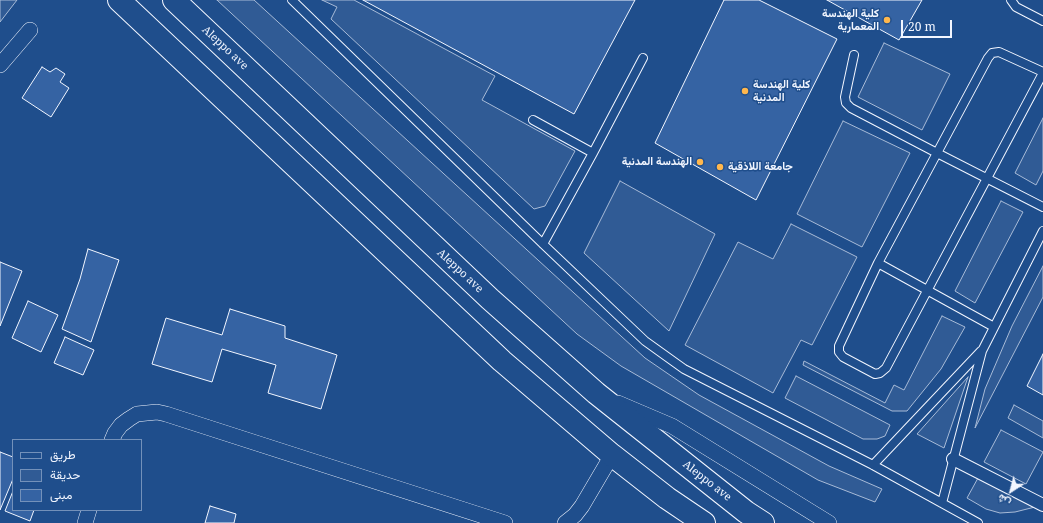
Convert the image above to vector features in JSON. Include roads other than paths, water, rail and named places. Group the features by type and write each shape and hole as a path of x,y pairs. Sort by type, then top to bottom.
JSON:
{"main road":[{"path":"119,0 502,361 612,455 667,498 704,523"},
{"name":"Aleppo ave","path":"174,0 490,299 596,393 746,512 763,523"}],"street":[{"path":"0,65 30,30"},
{"path":"596,393 672,426 829,523"},
{"path":"113,439 121,425 129,419 138,414 157,412 505,523"},
{"path":"565,523 575,515 582,506 612,455"},
{"path":"953,459 1043,505"},
{"path":"85,523 89,511"}],"lane":[{"path":"292,0 645,341 684,369 873,465 978,523"},
{"path":"1011,0 1016,7 1043,21"},
{"path":"999,52 1043,72 886,368 880,373 875,374 842,357 839,352 839,346 878,263 937,153 992,53 999,52"},
{"path":"854,55 845,97 846,103 851,108 1043,207"},
{"path":"543,244 643,58"},
{"path":"533,120 593,153"},
{"path":"942,502 982,351 1043,231"},
{"path":"878,263 994,327"},
{"path":"873,465 982,351"}],"place":[{"name":"كلية الهندسة المعمارية","path":"887,20"},
{"name":"كلية الهندسة المدنية","path":"745,91"},
{"name":"الهندسة المدنية","path":"700,162"},
{"name":"جامعة اللاذقية","path":"720,167"}]}
